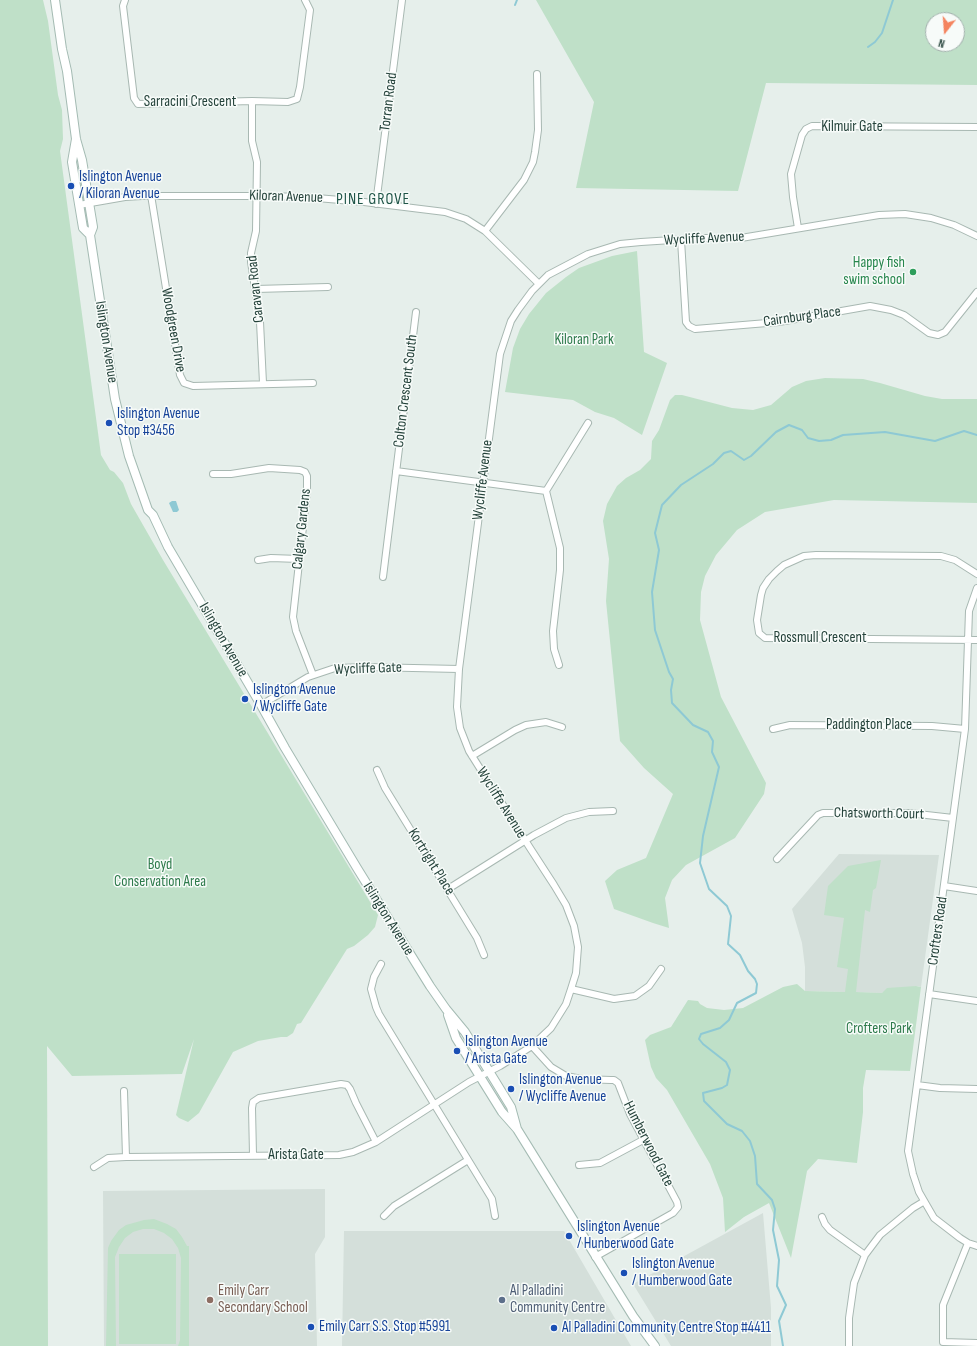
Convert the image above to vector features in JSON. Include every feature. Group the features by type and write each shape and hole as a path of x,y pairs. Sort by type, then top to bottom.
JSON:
{"main road":[{"name":"Islington Avenue","path":"55,0 62,49 67,71 76,139 82,160 94,227 90,235 115,399 127,450 148,510 153,515 168,547 357,868 430,986 446,1010 465,1032 511,1107 517,1129"},
{"name":"Islington Avenue","path":"76,139 72,162 83,228 90,235"},
{"name":"Islington Avenue","path":"446,1010 456,1038 502,1112 517,1129 633,1316 655,1346"}],"street":[{"name":"Sarracini Crescent","path":"125,0 123,6 134,98 138,104 252,101"},
{"path":"252,101 288,102 297,99 300,87 310,10 305,0"},
{"name":"Torran Road","path":"376,204 402,0"},
{"path":"486,231 518,189 533,162 538,130 537,74"},
{"name":"Caravan Road","path":"252,101 252,141 257,162 256,230 251,253 251,262 260,322 262,383"},
{"name":"Kilmuir Gate","path":"798,228 793,197 792,174 802,135 806,129 812,126 977,127"},
{"name":"Kiloran Avenue","path":"79,205 125,197 151,195 256,196 305,197 445,212 466,220 486,231 539,284"},
{"name":"Woodgreen Drive","path":"151,195 180,375 184,383 193,386 262,383 313,383"},
{"name":"Wycliffe Avenue","path":"480,1076 490,1072 532,1046 545,1034 557,1019 566,1004 576,973 578,947 574,926 566,905 472,756 462,736 457,707 459,669 497,372 503,344 511,322 518,310 525,299 548,275 588,254 620,244 741,238 879,215 905,214 954,225 977,236"},
{"name":"Cairnburg Place","path":"681,240 686,322 689,326 695,329 779,322 870,306 891,310 904,315 930,333 938,335 945,332 977,292"},
{"path":"256,289 328,287"},
{"name":"Colton Crescent South","path":"383,577 416,312"},
{"path":"559,665 554,649 553,631 560,570 560,548 546,491 588,423"},
{"name":"Calgary Gardens","path":"213,474 230,474 268,468 300,470 305,472 307,476 307,491 293,617 296,631 313,675"},
{"path":"396,471 546,491"},
{"name":"Rossmull Crescent","path":"977,574 955,560 941,556 804,556 784,565 769,579 761,595 757,612 759,633 765,638 977,640"},
{"path":"258,560 271,558 299,559"},
{"name":"Crofters Road","path":"977,588 969,611 965,729 908,1151 913,1174 923,1202 934,1218 968,1243 977,1246"},
{"name":"Wycliffe Gate","path":"261,705 313,675 339,668 459,669"},
{"path":"472,756 526,725 546,722 562,727"},
{"name":"Paddington Place","path":"773,729 790,725 932,726 965,729"},
{"name":"Kortright Place","path":"376,770 385,788 478,938 484,955"},
{"path":"448,889 525,841 566,818 590,812 613,811"},
{"name":"Chatsworth Court","path":"777,858 818,815 823,813 909,813 953,818"},
{"path":"944,886 977,891"},
{"path":"380,964 374,977 372,989 379,1014 492,1199 495,1216"},
{"path":"571,989 614,999 635,996 649,986 662,969"},
{"path":"929,994 977,1001"},
{"name":"Humberwood Gate","path":"532,1046 551,1067 566,1076 582,1079 614,1080 618,1083 630,1114 677,1202 678,1207 673,1213 595,1256"},
{"name":"Arista Gate","path":"94,1167 108,1158 339,1155 353,1152 376,1142 480,1076"},
{"path":"253,1155 253,1102 260,1098 341,1084 347,1085 350,1088 376,1142"},
{"path":"917,1084 940,1088 977,1089"},
{"path":"124,1091 126,1157"},
{"path":"579,1165 600,1163 643,1140"},
{"path":"384,1216 394,1206 468,1160"},
{"path":"849,1346 849,1318 854,1283 865,1255 880,1235 913,1208 923,1202"},
{"path":"822,1217 830,1230 865,1255"},
{"path":"968,1243 943,1305 943,1342 977,1343"}],"shaded area":[{"path":"839,854 939,855 921,987 918,986 882,993 805,991 805,967 802,943 792,909"},
{"name":"Emily Carr Secondary School","path":"325,1189 325,1237 315,1254 317,1346 104,1346 103,1191"},
{"path":"763,1213 771,1308 771,1346 671,1346 633,1284"},
{"path":"344,1231 564,1231 631,1346 342,1346"}],"green space":[{"name":"Boyd Conservation Area","path":"0,0 43,0 48,21 58,95 62,110 63,139 60,151 101,455 110,470 114,472 123,483 131,504 163,560 378,915 375,927 368,935 354,946 347,949 301,1023 297,1024 293,1033 287,1037 258,1041 233,1052 199,1113 188,1122 176,1115 194,1039 182,1074 72,1076 47,1046 48,1346 0,1346"},
{"path":"536,0 977,0 977,85 766,83 738,191 576,188 594,102"},
{"name":"Kiloran Park","path":"637,251 644,352 667,363 642,435 614,418 595,412 573,400 505,392 513,348 520,329 529,314 546,293 579,268 612,256"},
{"path":"825,378 863,379 925,396 942,399 977,399 977,503 834,500 765,512 737,530 716,555 705,576 701,592 700,620 721,697 766,783 764,794 735,838 686,865 672,880 665,898 669,928 614,909 605,881 617,870 646,858 673,794 644,768 620,741 606,601 609,559 603,521 607,504 617,486 626,478 640,470 651,459 652,441 659,430 670,400 675,395 682,395 732,408 753,410 771,405 792,387 806,381"},
{"name":"Crofters Park","path":"881,860 876,888 873,890 870,912 865,910 856,992 882,993 887,988 921,987 910,1071 866,1070 863,1088 863,1112 857,1163 818,1159 807,1171 791,1258 769,1203 744,1217 725,1232 723,1198 710,1164 667,1090 656,1078 651,1067 645,1040 650,1035 671,1027 688,1000 698,1001 707,1008 724,1010 743,1008 783,987 797,984 805,991 845,992 848,969 837,967 844,918 824,915 828,886 848,866"},
{"path":"154,1219 176,1229 187,1246 189,1246 189,1346 178,1346 180,1340 181,1258 178,1248 172,1239 164,1233 154,1229 143,1229 133,1232 125,1238 115,1257 116,1346 106,1346 108,1248 119,1230 126,1225"},
{"path":"119,1254 176,1254 176,1344 119,1344"}],"water":[{"path":"176,501 179,510 177,512 173,512 169,503"}],"waterway":[{"path":"515,5 517,0"},
{"path":"868,47 875,42 882,33 893,0"},
{"path":"783,1346 779,1321 786,1305 777,1286 779,1260 773,1230 775,1209 772,1200 757,1184 755,1156 750,1141 742,1131 727,1124 704,1101 703,1093 722,1088 727,1085 730,1070 726,1062 703,1044 699,1039 701,1034 720,1028 729,1020 737,1003 756,993 757,984 740,955 728,944 731,916 727,906 709,889 700,863 703,836 719,767 712,752 713,741 708,732 693,725 672,703 671,690 673,679 669,672 655,630 652,592 659,550 655,533 662,505 681,485 713,464 724,453 731,451 744,460 751,456 776,432 789,425 802,430 808,438 819,441 831,440 843,435 885,432 935,441 964,431 977,435"}],"place":[{"name":"Islington Avenue / Kiloran Avenue","path":"71,186"},
{"name":"Happy fish swim school","path":"913,272"},
{"name":"Islington Avenue Stop #3456","path":"109,423"},
{"name":"Islington Avenue / Wycliffe Gate","path":"245,699"},
{"name":"Islington Avenue / Arista Gate","path":"457,1051"},
{"name":"Islington Avenue / Wycliffe Avenue","path":"511,1089"},
{"name":"Islington Avenue / Hunberwood Gate","path":"569,1236"},
{"name":"Islington Avenue / Humberwood Gate","path":"624,1273"},
{"name":"Emily Carr Secondary School","path":"210,1300"},
{"name":"Al Palladini Community Centre","path":"502,1300"},
{"name":"Emily Carr S.S. Stop #5991","path":"311,1327"},
{"name":"Al Palladini Community Centre Stop #4411","path":"554,1328"}],"district":[{"name":"PINE GROVE","path":"373,200"}]}
